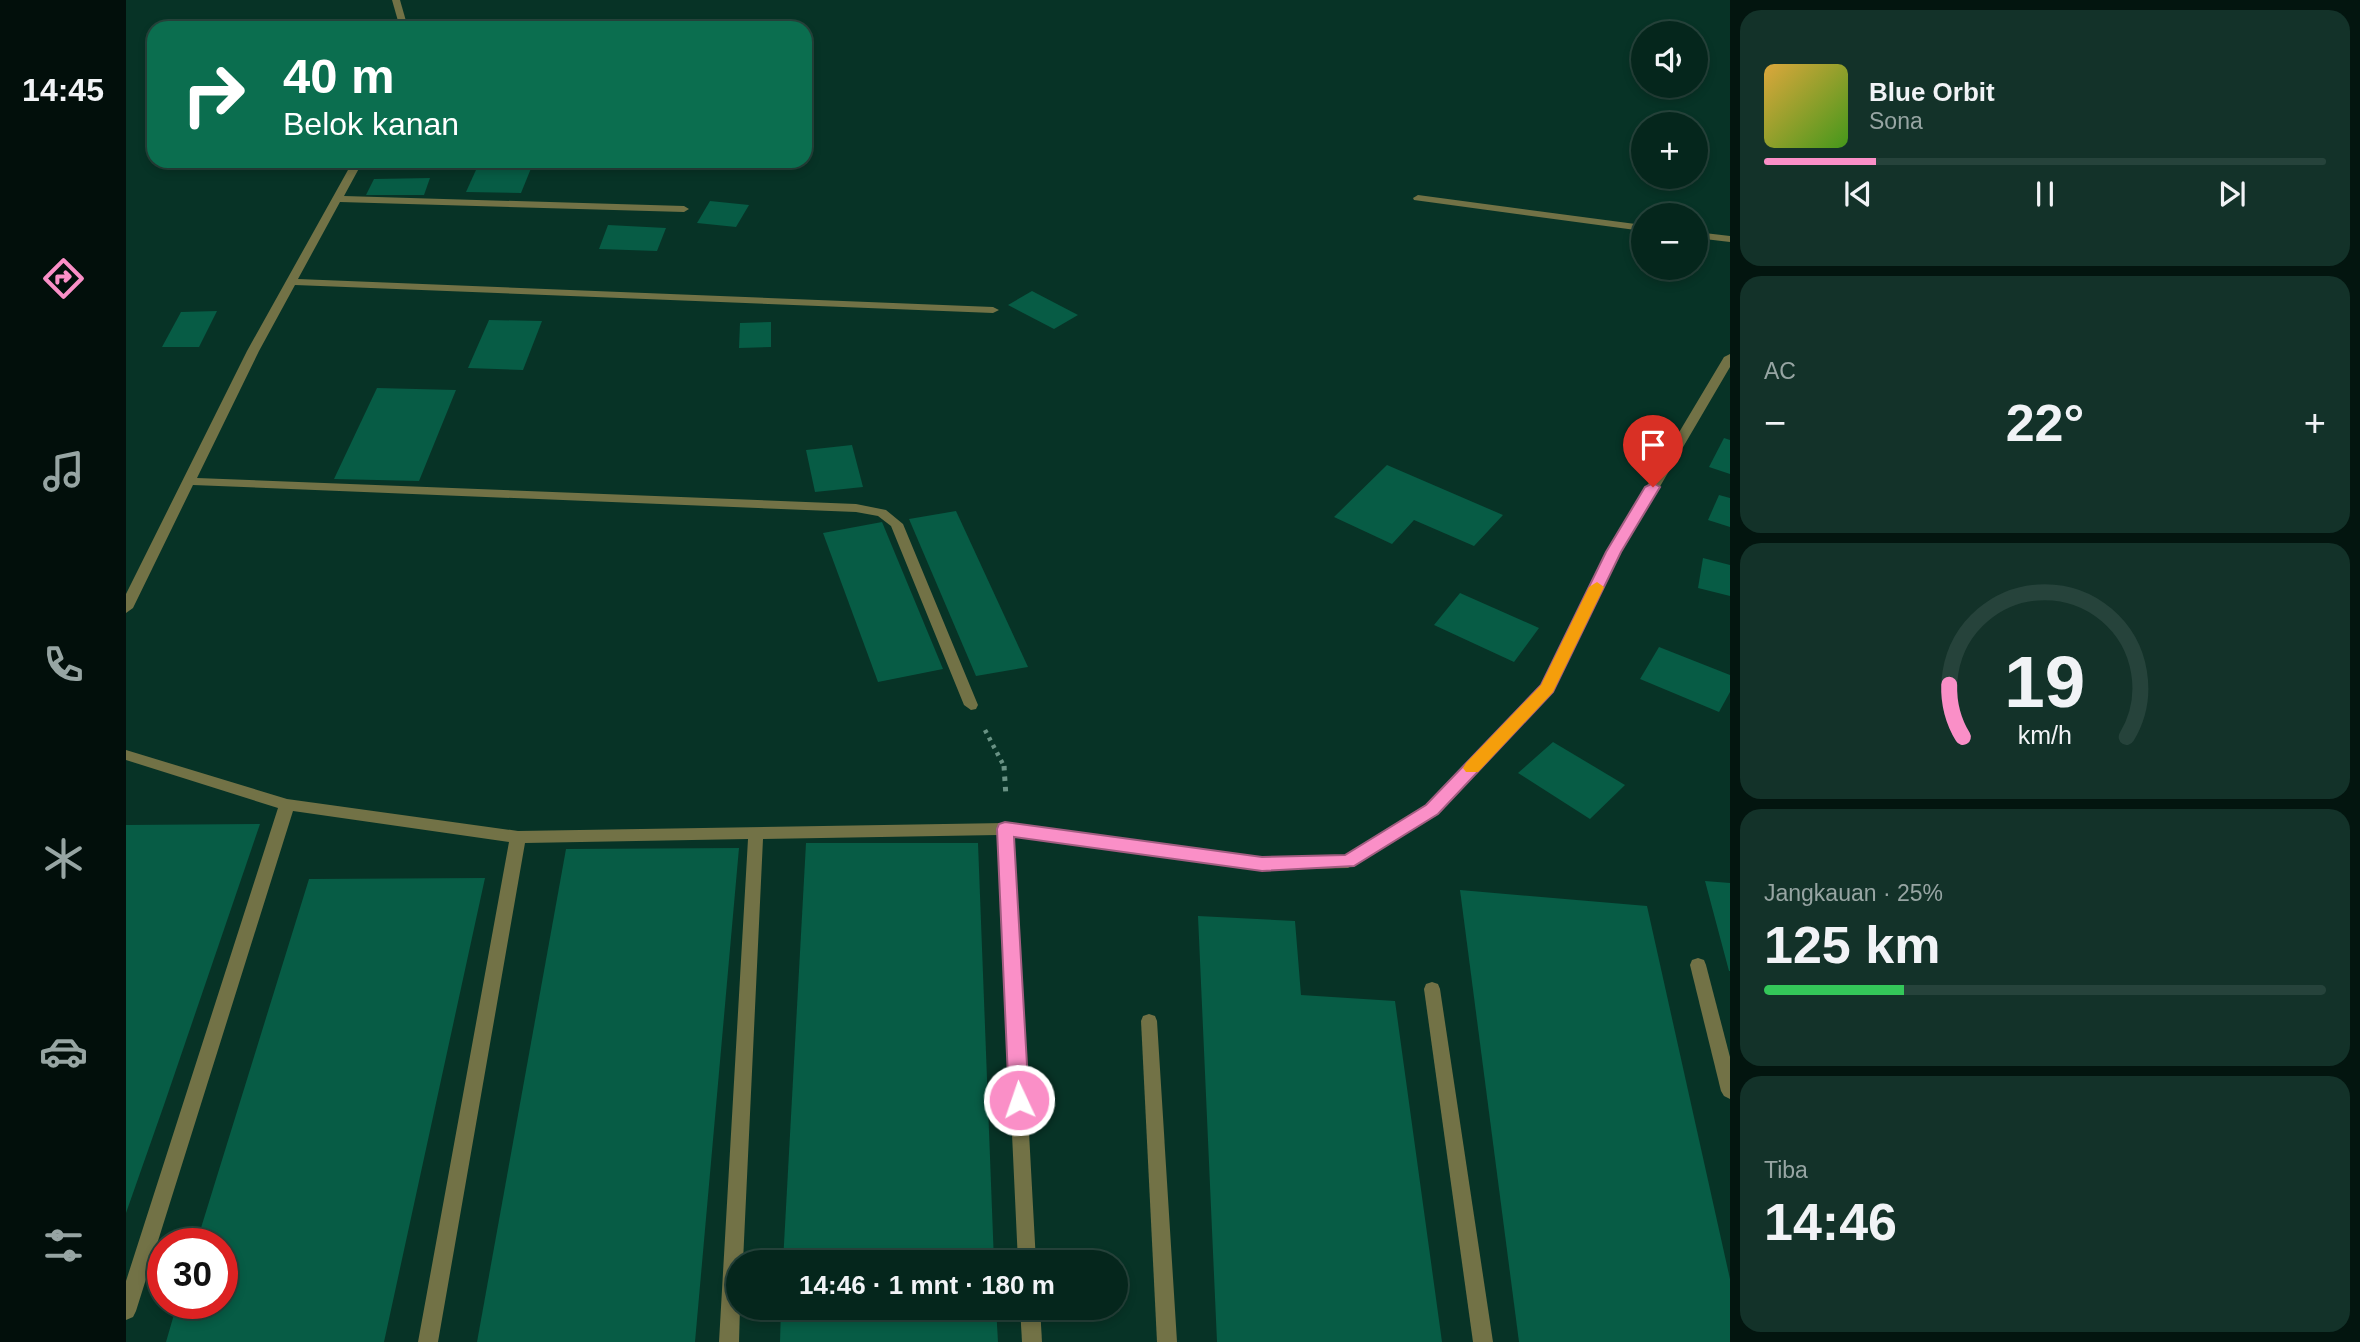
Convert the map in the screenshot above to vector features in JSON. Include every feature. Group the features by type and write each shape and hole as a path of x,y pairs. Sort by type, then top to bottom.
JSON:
{"street":[{"path":"396,0 402,21"},
{"path":"126,608 253,351 354,168"},
{"path":"1418,198 1631,226"},
{"path":"337,199 684,209"},
{"path":"1708,236 1730,239"},
{"path":"292,282 993,310"},
{"path":"126,755 287,804 518,837 1005,829 1262,864 1348,862 1432,810 1547,688 1614,552 1730,357"},
{"path":"188,481 856,508 882,513 897,524 971,705"},
{"path":"126,1311 287,804"},
{"path":"1005,829 1026,1250"},
{"path":"730,1342 756,832"},
{"path":"428,1342 518,837"},
{"path":"1698,965 1730,1091"},
{"path":"1432,989 1483,1342"},
{"path":"1149,1021 1167,1342"},
{"path":"1031,1320 1032,1342"}],"path":[{"path":"971,705 1006,770 1005,829"}],"building":[{"path":"477,168 531,168 521,193 466,192"},
{"path":"430,178 424,195 366,195 374,179"},
{"path":"710,201 749,205 736,227 697,223"},
{"path":"608,225 666,228 657,251 599,249"},
{"path":"1032,291 1078,315 1054,329 1008,305"},
{"path":"217,311 199,347 162,347 181,312"},
{"path":"489,320 542,321 523,370 468,368"},
{"path":"771,322 771,347 739,348 740,323"},
{"path":"377,388 456,390 419,481 334,479"},
{"path":"1724,438 1730,440 1730,474 1709,467"},
{"path":"852,445 863,487 815,492 806,450"},
{"path":"1387,465 1503,515 1474,546 1414,520 1392,544 1334,517"},
{"path":"1719,495 1730,498 1730,527 1708,520"},
{"path":"956,511 1028,667 976,676 909,519"},
{"path":"882,522 943,669 878,682 823,533"},
{"path":"1703,558 1730,565 1730,596 1698,588"},
{"path":"1460,593 1539,628 1514,662 1434,625"},
{"path":"1659,647 1730,675 1730,692 1719,712 1640,679"},
{"path":"1553,742 1625,785 1590,819 1518,773"},
{"path":"260,824 165,1102 126,1213 126,825"},
{"path":"806,843 978,843 994,1250 784,1250"},
{"path":"739,848 695,1342 477,1342 566,849"},
{"path":"485,878 384,1342 166,1342 173,1319 238,1319 238,1228 201,1228 309,879"},
{"path":"1705,881 1730,883 1730,971 1729,971"},
{"path":"1460,890 1647,906 1730,1279 1730,1342 1519,1342"},
{"path":"1198,916 1295,921 1301,995 1395,1001 1442,1342 1217,1342"},
{"path":"781,1320 997,1320 998,1342 780,1342"}],"slow traffic":[{"path":"1472,768 1547,688 1597,587"}],"route":[{"path":"1019,1100 1005,829 1262,864 1348,862 1432,810 1547,688 1614,552 1653,487"}]}
